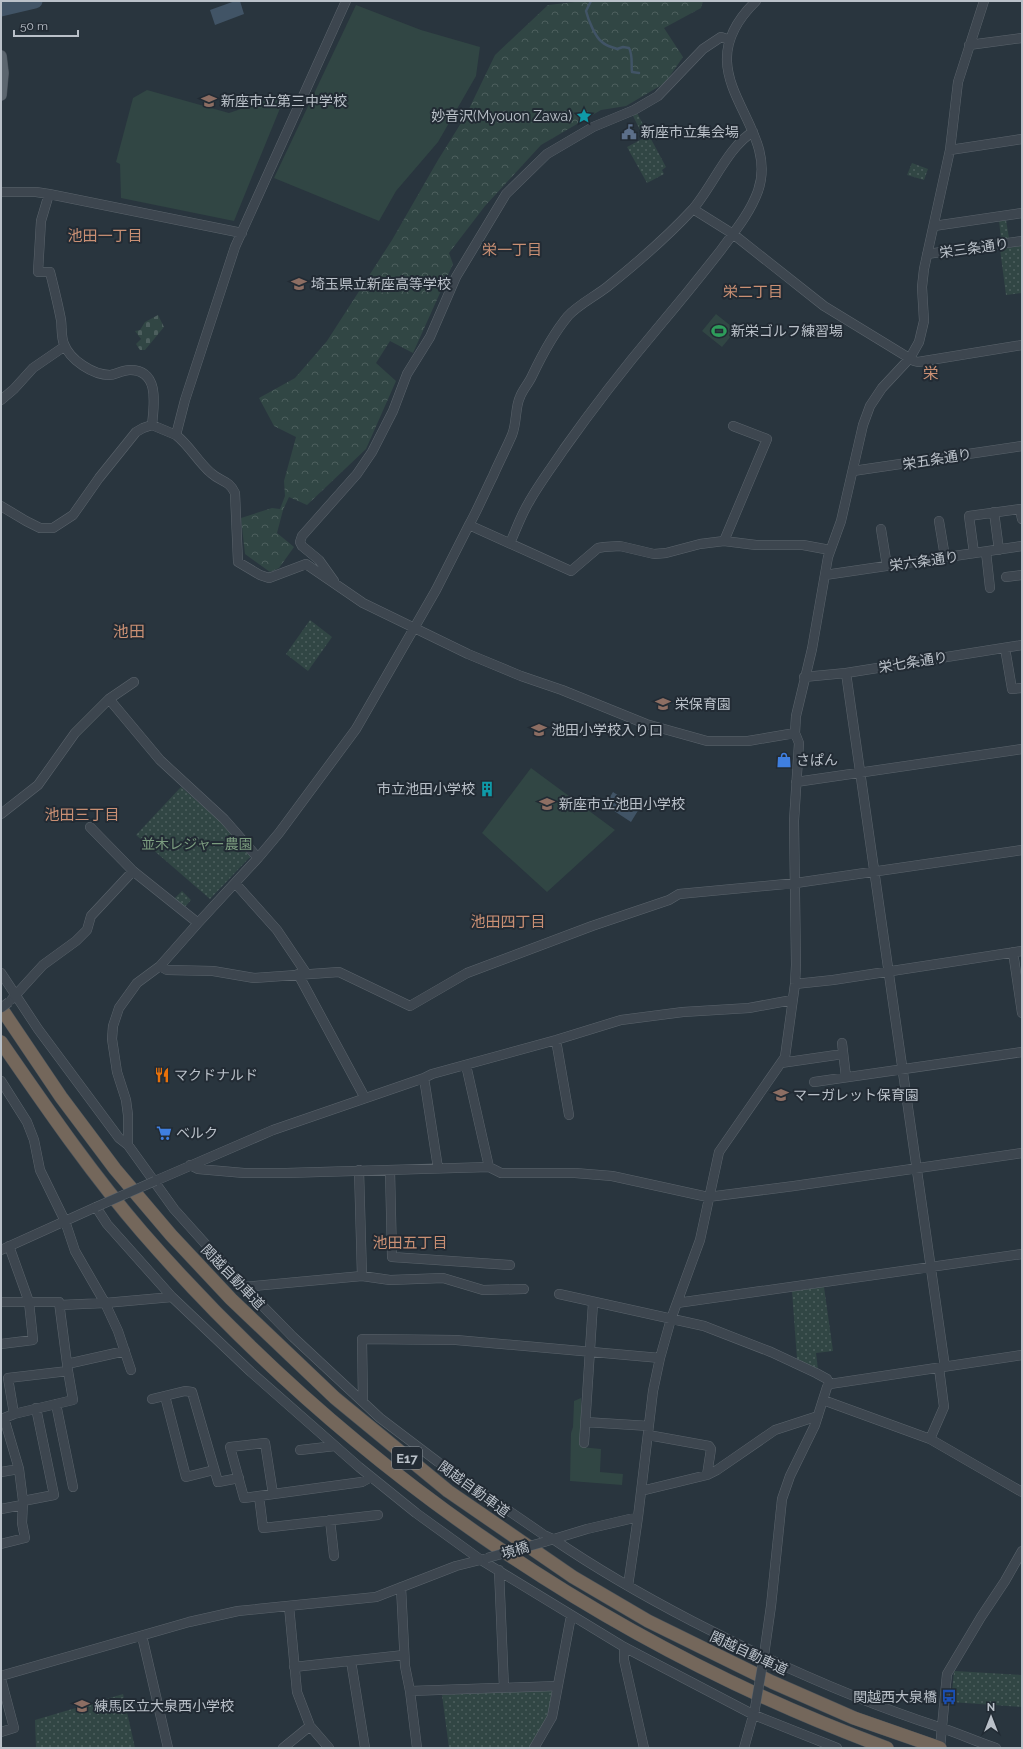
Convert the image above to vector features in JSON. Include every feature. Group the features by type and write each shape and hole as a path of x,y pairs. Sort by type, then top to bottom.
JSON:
{"highway":[{"name":"関越自動車道","path":"4,1006 61,1097 115,1169 171,1235 231,1299 313,1378 335,1398 448,1491 573,1577 648,1621 772,1682 854,1718 940,1748"},
{"name":"E17","path":"1,1042 92,1170 140,1230 180,1275 249,1345 319,1410 391,1471 496,1547 553,1585 612,1619 742,1688 847,1733 887,1748"}],"main road":[{"path":"1,56 3,73 1,94"}],"street":[{"path":"176,436 185,400 234,247 242,233 288,126 346,1"},
{"path":"510,543 528,503 598,401 696,282 733,234 752,205 760,181 760,160 753,132 730,83 727,68 730,40 735,27 743,15 756,1"},
{"path":"628,1586 653,1391 660,1358 671,1319 700,1240 708,1197 719,1152 785,1057 795,984 796,883 794,820 799,743 795,733 796,716 804,677 812,649 830,550 841,521 863,425 870,406 882,388 910,358 919,342 924,321 922,287 927,254 950,150 958,82 984,1"},
{"path":"339,588 319,560 302,546 300,542 302,536 358,474 372,452 393,411 407,374 430,337 456,277 506,194 547,154 593,127 647,103 658,96 675,80 703,49 721,37 730,40"},
{"path":"969,45 1022,38"},
{"path":"128,1145 127,1108 113,1052 113,1026 119,1008 137,983 160,966 258,858 279,833 356,729 415,628 483,500 491,478 513,434 517,419 519,398 532,377 539,360 558,330 569,315 658,245 693,209 707,191 734,148 753,132"},
{"path":"950,150 1022,139"},
{"path":"1,192 36,192 49,194 242,233"},
{"path":"49,194 42,221 38,272 50,272 65,346 80,364 96,372 111,376 120,371 130,370 140,371 148,376 152,383 152,425"},
{"path":"693,209 733,234 824,306 918,362 1022,345"},
{"path":"934,226 1022,213"},
{"name":"栄三条通り","path":"927,254 1022,241"},
{"path":"1,400 14,389 33,368 65,346"},
{"path":"1,506 40,528 53,528 73,514 99,478 136,432 152,425 176,436 186,443 212,474 232,485 235,493 238,562 260,575 269,578 306,564 363,603 468,654 646,724 683,735 707,742 720,742 748,741 795,733"},
{"path":"724,541 767,439 733,426"},
{"name":"栄五条通り","path":"853,471 1022,446"},
{"path":"974,553 969,516 1020,509 1022,519"},
{"path":"994,512 1000,550"},
{"path":"939,521 945,557"},
{"path":"470,525 571,571 598,548 620,546 654,554 666,553 700,544 724,541 756,545 803,545 830,550"},
{"path":"881,529 887,566"},
{"name":"栄六条通り","path":"825,575 1022,546"},
{"path":"986,552 990,588"},
{"path":"1006,577 1022,575"},
{"name":"栄七条通り","path":"804,677 846,673 1022,645"},
{"path":"1005,648 1012,689 1022,688"},
{"path":"846,673 902,1069 932,1267 942,1367 944,1407 930,1439"},
{"path":"1,814 38,785 75,733 109,699 134,682"},
{"path":"109,699 160,760 224,819 258,858"},
{"path":"796,782 1022,749"},
{"path":"90,827 134,871 198,923"},
{"path":"160,966 167,970 213,971 254,978 339,972 410,1006 467,973 592,926 669,900 679,894 796,883 1022,850"},
{"path":"4,1006 43,965 76,941 87,930 91,916 134,871"},
{"path":"235,883 277,930 302,974 365,1098"},
{"path":"795,984 1017,952 1022,1012"},
{"path":"1,973 62,1062 119,1138 128,1145 174,1209 244,1287 293,1337 380,1418 438,1462 548,1540 763,1660 941,1730 996,1748"},
{"path":"1,1344 33,1340 29,1302 5,1248 190,1165 273,1130 432,1074 556,1040 620,1020 683,1012 741,1009 792,1000"},
{"path":"556,1040 569,1115"},
{"path":"842,1043 846,1077"},
{"path":"814,1082 1022,1052"},
{"path":"782,1063 843,1054"},
{"path":"466,1065 489,1166"},
{"path":"424,1078 438,1168"},
{"path":"1,1081 27,1122 34,1140 40,1170 65,1221 75,1250 105,1303 118,1331 131,1370"},
{"path":"190,1165 198,1169 244,1173 286,1174 489,1166 501,1174 575,1173 612,1176 708,1197 1022,1153"},
{"path":"359,1170 362,1276"},
{"path":"390,1170 392,1257 510,1265"},
{"path":"96,1207 107,1224 172,1297 251,1372 371,1477 499,1570 571,1616 624,1647 754,1711 837,1748"},
{"path":"677,1303 1022,1254"},
{"path":"244,1287 362,1276 390,1280 443,1278 483,1290 524,1289"},
{"path":"559,1294 593,1303 704,1326 771,1352 816,1373 827,1379 830,1384"},
{"path":"1,1302 59,1302 60,1304 105,1303 172,1297"},
{"path":"584,1443 593,1303"},
{"path":"1,1544 25,1538 22,1523 19,1469 4,1418 36,1408 73,1400 67,1367 60,1304"},
{"path":"363,1402 362,1339 456,1340 660,1358"},
{"path":"14,1414 8,1378 67,1367 125,1351"},
{"path":"830,1384 1022,1355"},
{"path":"744,1748 754,1711 763,1660 771,1606 782,1499 790,1476 815,1425 830,1384"},
{"path":"152,1399 192,1392 218,1482 239,1478"},
{"path":"166,1396 186,1477 214,1470"},
{"path":"823,1400 930,1439 1022,1492"},
{"path":"56,1404 73,1487"},
{"path":"1,1509 54,1494 36,1408"},
{"path":"641,1491 707,1475 717,1470 775,1430 818,1416"},
{"path":"585,1422 648,1431 709,1446 711,1449 707,1475"},
{"path":"273,1494 265,1442 230,1447 244,1498 362,1482 371,1477"},
{"path":"300,1450 335,1446"},
{"path":"1,1472 19,1469"},
{"path":"259,1496 263,1528 378,1515"},
{"name":"境橋","path":"1,1676 189,1622 238,1611 376,1597 456,1566 587,1528 638,1517"},
{"path":"330,1520 334,1556"},
{"path":"940,1748 941,1730 945,1711 947,1674 950,1666 1005,1581 1022,1551"},
{"path":"499,1570 504,1688"},
{"path":"402,1588 404,1656 417,1748"},
{"path":"289,1606 297,1692 310,1726 329,1748"},
{"path":"534,1748 552,1717 571,1616"},
{"path":"142,1636 168,1748"},
{"path":"624,1647 624,1660 644,1748"},
{"path":"294,1667 404,1656"},
{"path":"351,1661 365,1748"},
{"path":"1,1679 14,1728 1,1732"},
{"path":"410,1691 558,1686"},
{"path":"283,1748 310,1726"}],"green space":[{"path":"584,1 703,1 701,8 664,28 683,57 665,83 626,106 601,110 541,145 485,206 449,253 453,264 413,353 390,341 376,363 396,381 366,449 307,505 289,497 283,510 277,533 294,547 279,568 270,572 245,554 241,518 272,508 280,509 285,496 284,481 296,437 274,426 259,398 295,378 327,341 392,240 466,115 495,55 548,5"},
{"path":"356,5 421,30 480,47 476,76 438,142 396,191 379,221 274,178"},
{"path":"147,90 229,113 276,97 283,101 234,221 121,198 120,164 116,162 133,98"},
{"path":"637,113 666,167 662,170 664,174 647,183 627,147 644,138 633,116"},
{"path":"912,163 928,169 924,180 907,175"},
{"path":"999,220 1006,220 1009,238 1001,239"},
{"path":"1022,246 1022,293 1006,295 1000,249"},
{"name":"新栄ゴルフ練習場","path":"716,314 736,330 722,347 702,331"},
{"path":"158,315 164,327 145,350 140,350 136,344 141,339 135,331 140,330 145,322"},
{"path":"310,620 332,637 308,671 286,654"},
{"path":"531,768 615,830 547,892 482,833"},
{"name":"並木レジャー農園","path":"181,787 223,824 251,856 210,899 136,835"},
{"path":"182,891 191,900 184,908 174,899"},
{"path":"824,1287 833,1351 816,1353 818,1370 797,1359 792,1291"},
{"path":"581,1398 581,1447 601,1449 600,1472 623,1474 622,1485 570,1481 571,1433 573,1427 574,1401"},
{"path":"954,1671 1022,1675 1022,1707 951,1702"},
{"path":"550,1690 553,1693 547,1716 530,1748 449,1748 442,1695"},
{"path":"123,1694 135,1748 36,1748 35,1720"}],"water":[{"path":"235,1 240,1 244,14 215,25 210,10"},
{"path":"613,792 639,809 631,822 605,805"}],"waterway":[{"path":"1,9 35,1"},
{"path":"591,1 586,11 594,32 599,40 617,49 623,47 629,48 632,72 639,73"}],"place":[{"name":"新座市立第三中学校","path":"209,101"},
{"name":"妙音沢(Myouon Zawa)","path":"584,116"},
{"name":"新座市立集会場","path":"629,132"},
{"name":"埼玉県立新座高等学校","path":"299,284"},
{"name":"新栄ゴルフ練習場","path":"719,331"},
{"name":"栄保育園","path":"663,704"},
{"name":"池田小学校入り口","path":"539,730"},
{"name":"さぱん","path":"784,760"},
{"name":"市立池田小学校","path":"487,789"},
{"name":"新座市立池田小学校","path":"547,804"},
{"name":"マクドナルド","path":"162,1075"},
{"name":"マーガレット保育園","path":"781,1095"},
{"name":"ベルク","path":"164,1133"},
{"name":"関越西大泉橋","path":"949,1697"},
{"name":"練馬区立大泉西小学校","path":"82,1706"}],"district":[{"name":"池田一丁目","path":"105,236"},
{"name":"栄一丁目","path":"512,250"},
{"name":"栄二丁目","path":"753,292"},
{"name":"栄","path":"931,373"},
{"name":"池田","path":"129,631"},
{"name":"池田三丁目","path":"82,815"},
{"name":"池田四丁目","path":"508,922"},
{"name":"池田五丁目","path":"410,1243"}]}
